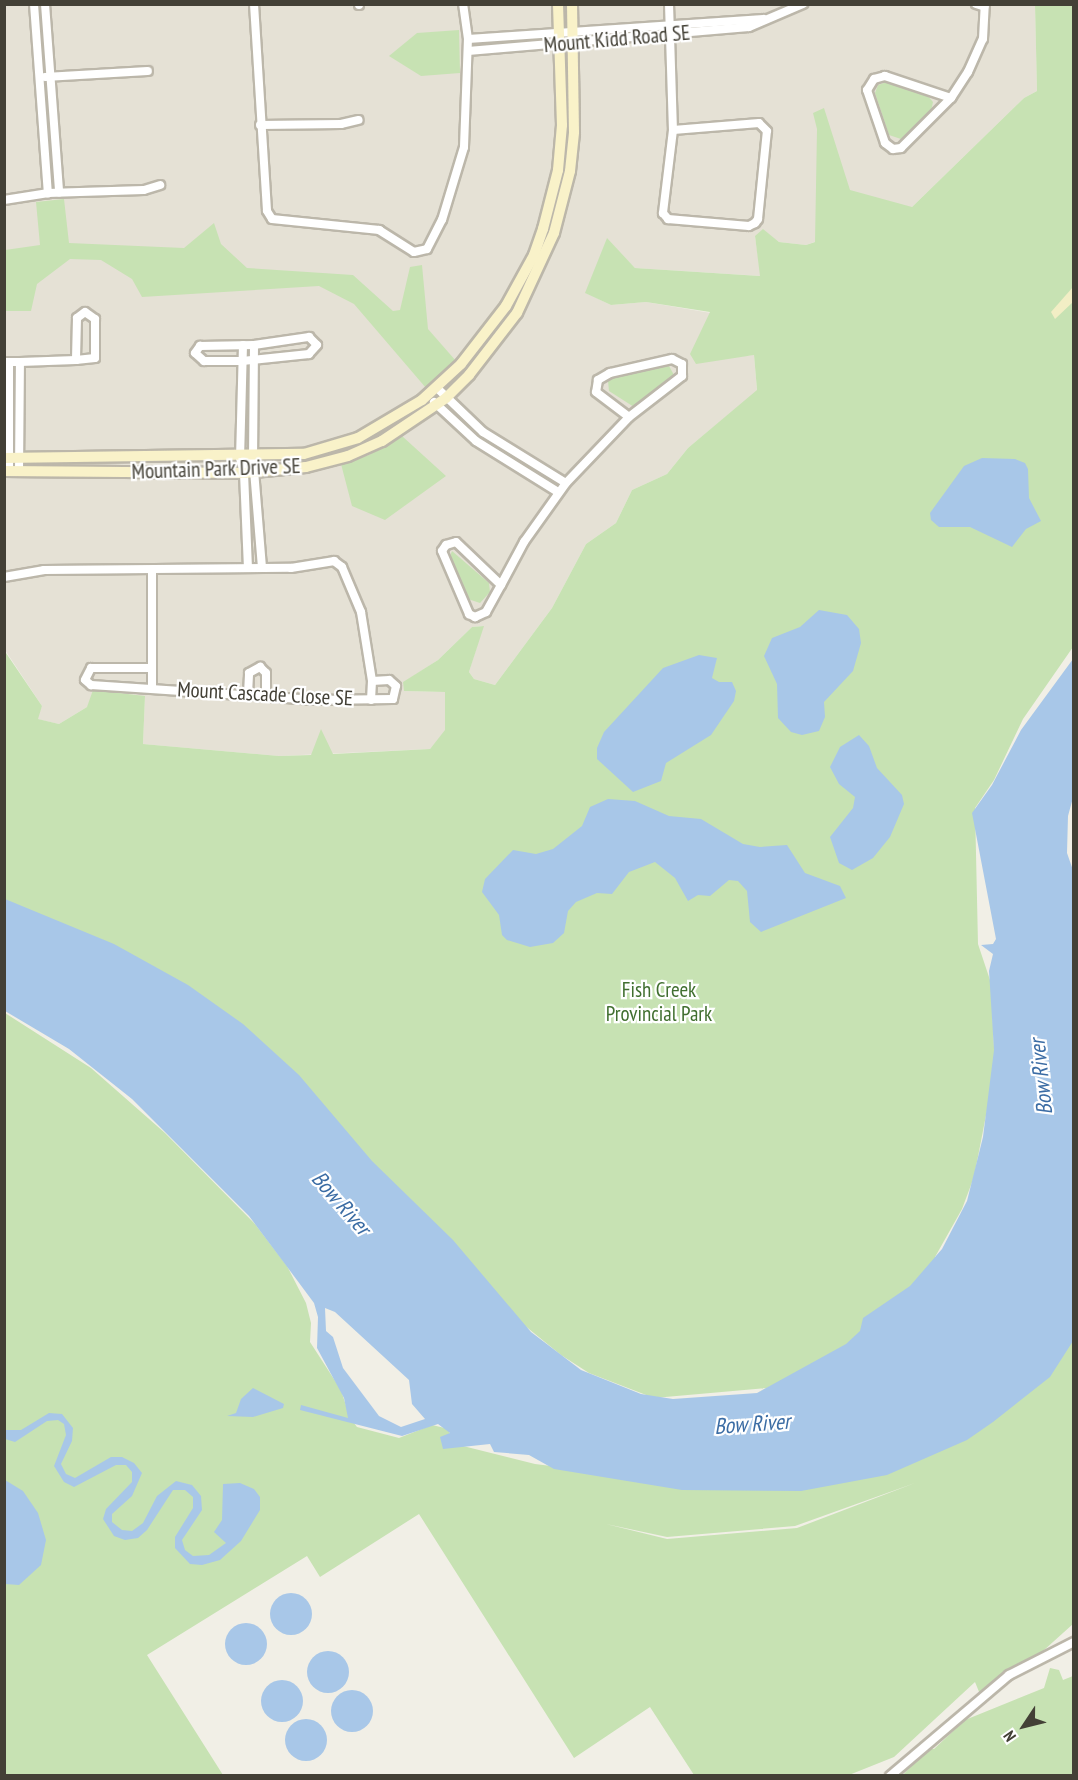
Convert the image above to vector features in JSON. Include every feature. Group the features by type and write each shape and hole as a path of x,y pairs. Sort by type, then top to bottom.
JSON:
{"street":[{"path":"34,4 48,193"},
{"path":"45,4 59,192"},
{"path":"254,4 267,211 272,219 379,230 414,252 427,249 441,220 464,147 468,51 464,4"},
{"name":"Mountain Park Drive SE","path":"11,458 253,458 304,454 344,443 392,421 432,391 483,338 534,255 558,170 562,125 558,4"},
{"name":"Mountain Park Drive SE","path":"11,471 257,472 306,467 348,456 399,432 446,398 469,375 517,314 545,259 570,171 575,43 572,4"},
{"path":"669,4 672,34 673,130 663,213 668,219 749,226 755,223 767,131 759,123 673,130"},
{"name":"Mount Kidd Road SE","path":"468,51 749,27 763,19 803,4"},
{"path":"951,98 885,76 874,80 867,90 885,143 892,149 901,148 951,98 968,72 983,39 985,6 976,4"},
{"name":"Mount Kidd Road SE","path":"468,39 670,22 763,19"},
{"path":"40,77 148,71"},
{"path":"260,125 341,124 359,120"},
{"path":"4,200 59,192 144,190 160,185"},
{"path":"11,471 7,362 76,360 96,358 95,318 85,312 77,318 76,360"},
{"path":"309,337 317,345 309,354 242,362 204,361 195,352 200,346 254,345 309,337"},
{"path":"243,345 240,458 244,472 248,568"},
{"path":"254,345 253,458 257,472 262,568"},
{"path":"501,585 456,543 446,545 442,551 469,614 475,617 486,612 558,492 629,417 682,376 682,364 672,359 610,374 598,380 596,392 629,417"},
{"path":"11,458 20,362"},
{"path":"432,391 446,398 505,447 566,483"},
{"path":"432,391 437,405 500,457 558,492"},
{"path":"500,457 505,447"},
{"name":"Mount Cascade Close SE","path":"334,561 342,567 361,612 372,681 371,700 152,687 152,570 248,568 291,568 334,561"},
{"path":"4,577 44,570 152,570"},
{"path":"248,694 249,673 260,667 266,673 266,695"},
{"path":"152,668 91,668 85,680 92,685 152,687"},
{"path":"371,700 393,699 396,692 396,686 389,680 372,681"},
{"path":"890,1776 1009,1675 1070,1644"}],"shaded area":[{"path":"4,5 1035,5 1037,91 1024,98 912,207 806,245 779,242 763,230 755,237 761,276 635,268 607,239 586,293 611,305 646,302 711,313 692,356 695,361 754,355 757,391 688,448 667,474 632,490 616,523 586,544 552,608 495,685 474,679 469,672 483,626 472,627 438,660 404,682 404,691 445,692 446,730 430,749 279,756 143,744 145,696 87,707 59,724 37,719 42,706 5,650"}],"green space":[{"name":"Fish Creek Provincial Park","path":"1035,5 1073,5 1073,647 1023,719 994,780 975,808 978,944 991,983 995,1069 974,1177 962,1209 935,1257 985,1278 757,1393 766,1388 654,1398 589,1373 561,1355 5,904 4,650 42,706 38,719 59,724 87,707 93,690 145,696 143,744 279,756 311,755 321,729 333,754 430,749 445,730 445,692 404,691 403,682 438,660 472,627 484,626 469,672 474,679 495,685 552,608 586,544 616,523 632,490 667,474 688,448 757,390 754,355 696,364 690,354 710,312 646,302 611,305 585,293 607,238 635,268 760,276 755,236 763,229 779,242 806,245 815,242 817,129 813,113 824,108 850,190 912,207 1024,98 1037,91"},
{"path":"459,30 460,73 421,76 389,56 417,33"},
{"path":"887,82 927,95 933,102 931,111 901,139 889,135 875,93 878,85"},
{"path":"64,199 69,243 184,248 214,223 221,244 247,268 353,275 393,311 400,310 410,267 422,265 428,329 456,361 426,388 354,304 319,286 142,297 132,279 101,260 70,259 37,284 31,311 5,311 5,250 40,245 36,202"},
{"path":"669,366 674,375 634,407 609,391 608,381 613,377"},
{"path":"402,436 446,476 385,520 352,506 341,464 369,455"},
{"path":"452,551 489,583 490,592 480,603 468,599 450,556"},
{"path":"5,1013 91,1068 165,1133 255,1224 287,1266 306,1303 311,1323 310,1342 341,1390 350,1418 357,1427 399,1438 432,1425 449,1429 451,1443 535,1464 599,1472 646,1483 1073,1226 1073,1624 984,1704 975,1682 894,1757 849,1775 694,1775 650,1707 574,1758 419,1514 320,1577 307,1556 147,1655 223,1775 5,1775","holes":["915,1483 797,1528 667,1539 606,1524 667,1537 795,1526"]},
{"path":"1050,1668 1059,1670 1063,1680 1073,1676 1073,1775 902,1776 927,1749 934,1749 965,1720 1044,1688"}],"sand":[{"path":"1073,287 1073,302 1055,319 1051,312"}],"water":[{"path":"982,458 1015,459 1025,463 1028,469 1029,498 1041,521 1026,529 1012,547 970,527 939,527 931,520 930,513 964,466"},
{"path":"819,610 847,615 859,629 861,643 853,671 824,702 825,717 819,731 802,735 791,732 778,718 777,684 764,656 772,638 800,627"},
{"path":"699,655 717,658 712,678 719,682 732,682 736,691 734,701 711,735 666,763 661,781 633,792 597,759 597,748 604,732 663,668"},
{"name":"Bow River","path":"1073,659 1074,794 1068,816 1067,853 1074,873 1073,1341 1050,1377 993,1422 967,1440 887,1475 801,1491 682,1490 554,1469 529,1455 494,1452 490,1444 443,1449 440,1437 450,1433 438,1424 402,1436 300,1410 301,1405 348,1418 344,1398 317,1348 318,1317 314,1303 249,1216 132,1099 69,1049 5,1011 5,899 114,944 188,985 243,1024 299,1075 372,1161 453,1240 531,1332 581,1370 641,1394 673,1399 757,1393 846,1344 860,1331 863,1318 910,1286 942,1249 967,1201 983,1137 994,1050 989,971 993,954 981,945 993,944 996,939 972,813 992,785 1021,730","holes":["325,1308 335,1312 409,1380 412,1404 425,1419 401,1427 379,1416 343,1368 333,1337 326,1331"]},
{"path":"859,735 869,746 877,768 902,795 904,804 890,837 873,858 852,870 839,863 830,837 853,808 855,797 839,784 830,767 840,747"},
{"path":"608,799 635,801 669,816 701,819 743,844 760,847 787,845 805,873 840,886 846,898 761,932 750,922 747,891 738,881 729,880 710,896 698,895 688,901 675,878 655,862 629,872 612,894 597,893 576,902 568,911 564,933 553,943 530,947 507,940 502,935 499,915 482,892 485,879 513,850 536,854 553,849 582,826 590,807"},
{"path":"253,1388 284,1404 283,1408 253,1417 227,1416 236,1413 241,1399"},
{"path":"49,1413 62,1414 73,1428 72,1441 61,1464 66,1474 75,1478 111,1457 122,1457 134,1463 142,1473 132,1496 112,1514 112,1522 122,1530 132,1531 143,1523 157,1496 176,1481 192,1485 201,1496 202,1510 182,1540 185,1550 193,1556 209,1555 226,1543 214,1532 222,1520 223,1484 240,1483 254,1489 260,1497 260,1510 241,1541 220,1560 202,1565 190,1564 175,1548 175,1537 193,1508 193,1497 185,1490 173,1490 147,1530 138,1538 125,1540 114,1536 103,1519 106,1509 132,1482 132,1472 126,1465 116,1465 74,1487 64,1482 54,1466 66,1435 64,1424 58,1420 47,1421 15,1442 5,1439 5,1430 21,1430"},
{"path":"5,1480 23,1491 38,1513 46,1540 41,1565 19,1585 5,1584"},
{"path":"291,1593 299,1594 306,1599 311,1606 311,1622 306,1629 299,1634 291,1635 283,1634 276,1629 271,1622 270,1614 271,1606 276,1599 283,1594"},
{"path":"246,1623 254,1624 261,1629 266,1636 266,1652 261,1659 254,1664 246,1665 238,1664 231,1659 226,1652 225,1644 226,1636 231,1629 238,1624"},
{"path":"328,1651 336,1652 343,1657 348,1664 348,1680 343,1687 336,1692 328,1693 320,1692 313,1687 308,1680 307,1672 308,1664 313,1657 320,1652"},
{"path":"282,1680 290,1681 297,1686 302,1693 302,1709 297,1716 290,1721 282,1722 274,1721 267,1716 262,1709 261,1701 262,1693 267,1686 274,1681"},
{"path":"352,1690 360,1691 367,1696 372,1703 372,1719 367,1726 360,1731 352,1732 344,1731 337,1726 332,1719 331,1711 332,1703 337,1696 344,1691"},
{"path":"306,1719 314,1720 321,1725 326,1732 326,1748 321,1755 314,1760 306,1761 298,1760 291,1755 286,1748 285,1740 286,1732 291,1725 298,1720"}]}
